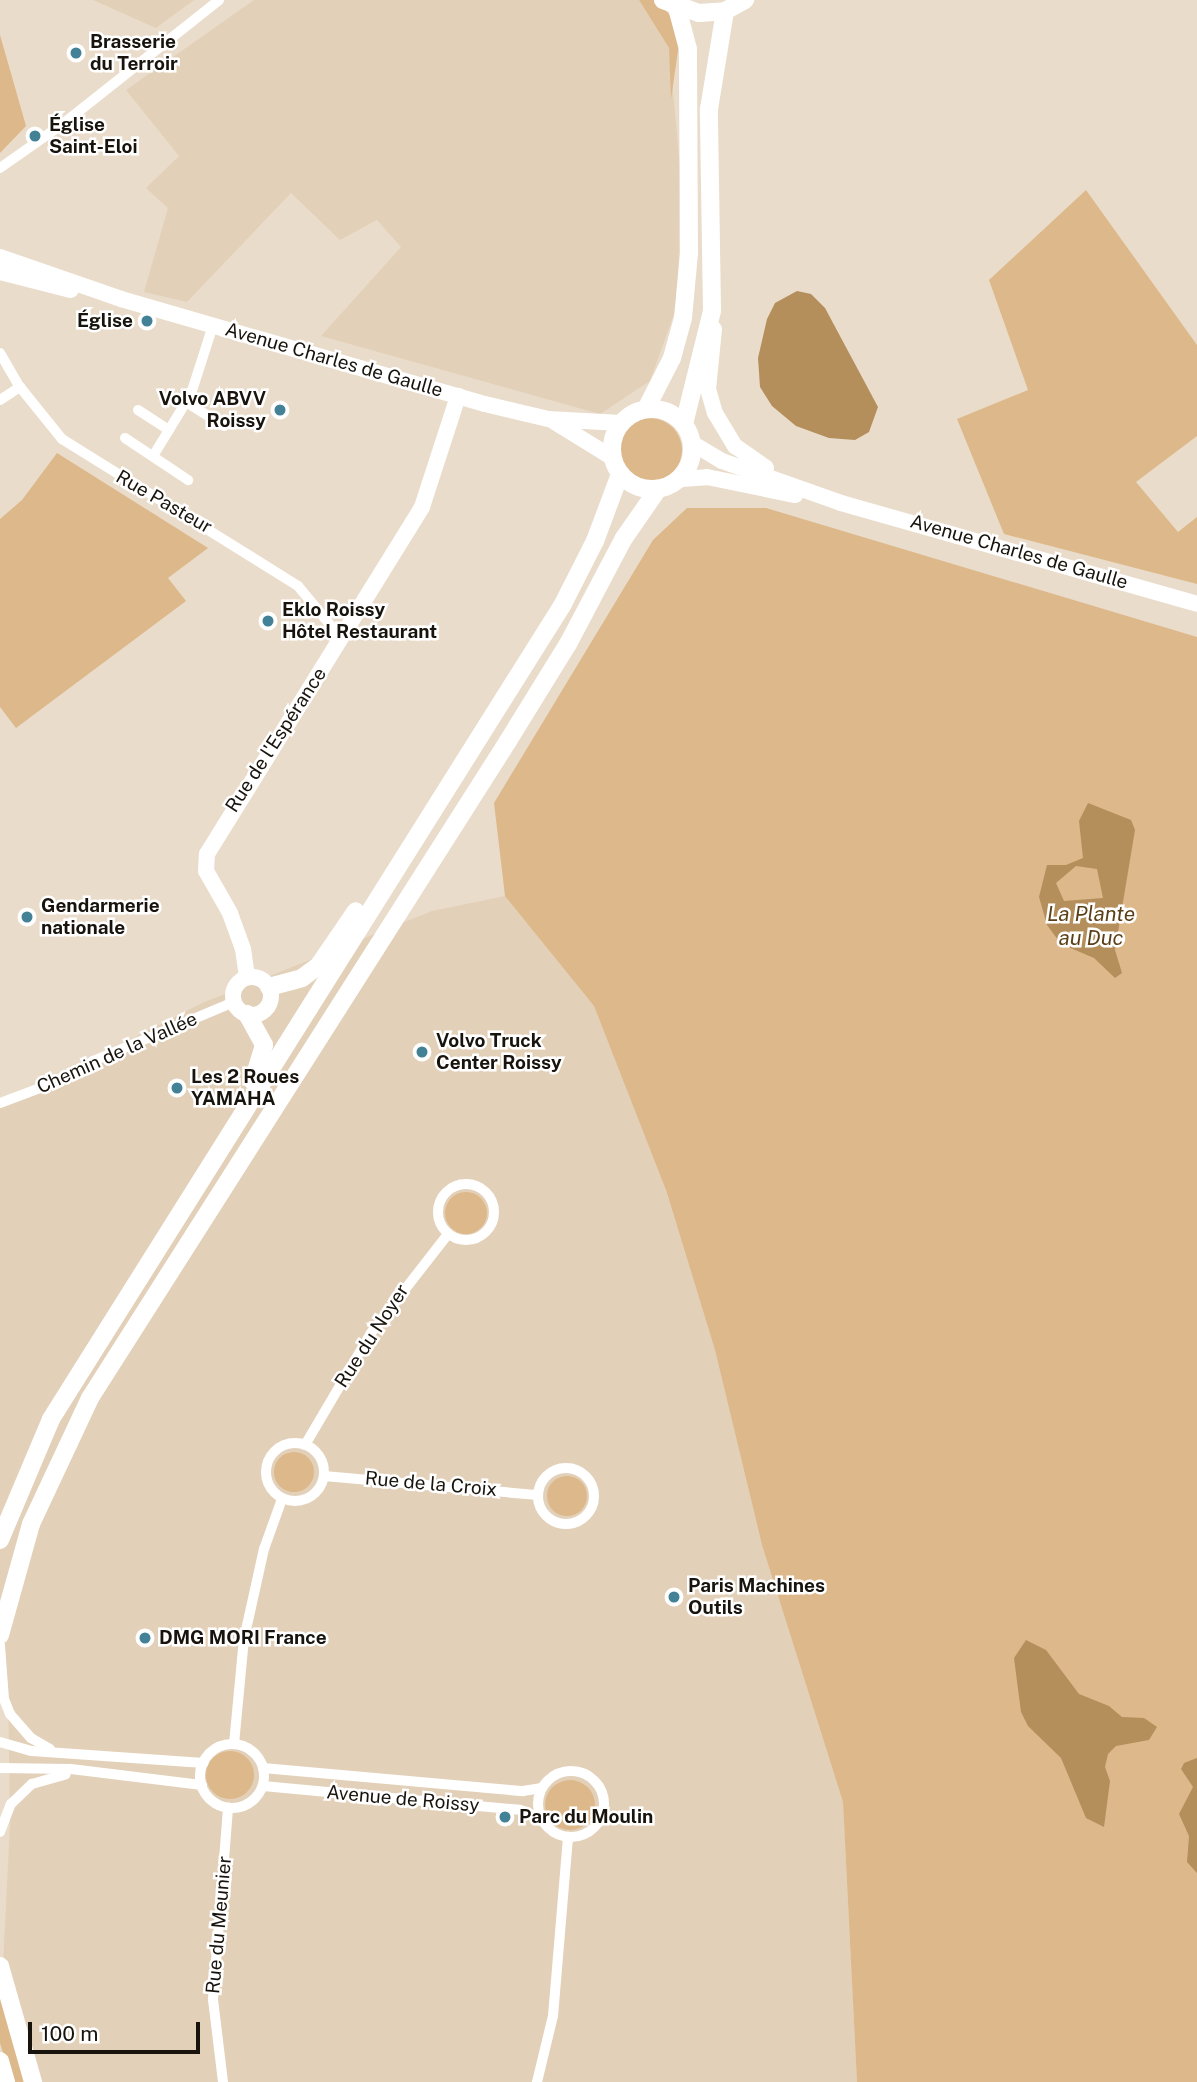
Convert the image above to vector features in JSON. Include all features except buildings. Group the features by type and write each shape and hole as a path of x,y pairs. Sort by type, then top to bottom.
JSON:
{"main road":[{"path":"670,4 699,13 725,11 745,0"},
{"path":"0,1540 51,1419 221,1144 563,604 595,541 616,466 614,435 621,423 646,409 672,358 682,318 690,253 688,49 670,4"},
{"path":"725,11 709,110 712,311 715,333 708,389 727,435 753,463 841,503"},
{"name":"Avenue Charles de Gaulle","path":"0,257 121,299 458,396 548,419 621,423"},
{"name":"Avenue Charles de Gaulle","path":"0,272 110,301 121,299"},
{"path":"684,424 712,311"},
{"name":"Rue de l'Espérance","path":"247,977 243,949 230,914 206,872 207,854 422,507 458,396"},
{"path":"616,466 637,487 658,489 681,479 692,456 692,443 684,424 667,412 646,409"},
{"name":"Avenue Charles de Gaulle","path":"548,419 616,466"},
{"name":"Avenue Charles de Gaulle","path":"692,443 722,461 841,503 1197,604"},
{"name":"Avenue Charles de Gaulle","path":"681,479 707,477 841,503"},
{"path":"0,1635 31,1524 90,1398 508,741 568,644 624,538 658,489"},
{"path":"269,987 302,978 319,965 366,896 407,849"},
{"path":"221,1144 260,1068 264,1045 241,1008 237,984 247,977 260,978 269,987 269,1005 259,1013 241,1008"},
{"path":"0,1966 33,2082"},
{"path":"0,2061 6,2082"}],"street":[{"path":"0,168 64,123 214,2"},
{"path":"153,456 186,401 213,325"},
{"name":"Rue Pasteur","path":"0,353 20,387 62,439 233,542 298,586 341,638"},
{"path":"0,400 20,387"},
{"path":"186,401 224,426"},
{"path":"138,410 169,430"},
{"path":"125,438 188,480"},
{"name":"Chemin de la Vallée","path":"0,1103 80,1073 93,1061 241,1008"},
{"path":"470,1184 486,1192 494,1209 484,1234 466,1241 447,1234 438,1219 444,1193 470,1184"},
{"name":"Rue du Noyer","path":"305,1445 377,1324 447,1234"},
{"path":"305,1445 320,1457 324,1476 309,1498 282,1499 266,1478 268,1460 279,1447 305,1445"},
{"path":"567,1467 588,1478 595,1498 584,1518 566,1524 543,1512 538,1495 544,1478 567,1467"},
{"name":"Rue de la Croix","path":"324,1476 538,1495"},
{"path":"234,1744 244,1639 264,1549 282,1499"},
{"path":"0,1645 4,1699 10,1714 32,1738 53,1750"},
{"path":"0,1742 32,1751 53,1750 204,1763"},
{"path":"234,1744 253,1752 263,1768 263,1786 253,1801 228,1808 211,1801 202,1785 204,1763 216,1749 234,1744"},
{"path":"0,1768 25,1765 202,1785"},
{"name":"Avenue de Roissy","path":"263,1768 523,1791 542,1788"},
{"path":"569,1771 590,1777 602,1793 599,1822 585,1834 568,1837 548,1827 541,1818 542,1788 558,1774 569,1771"},
{"path":"0,1832 11,1804 32,1784 53,1774 93,1772"},
{"name":"Avenue de Roissy","path":"263,1786 520,1810 541,1818"},
{"name":"Rue du Meunier","path":"223,2082 213,1999 228,1808"},
{"path":"537,2082 553,2016 568,1837"}],"shaded area":[{"path":"93,0 194,0 156,28"},
{"path":"254,0 639,0 669,48 680,167 678,303 650,381 600,414 321,336 401,247 377,220 340,240 291,193 187,302 144,292 168,208 146,188 179,156 126,90"},
{"path":"639,0 655,0 676,21 680,37 671,99 669,48"},
{"path":"0,35 26,126 0,153"},
{"path":"1086,190 1197,345 1197,436 1136,482 1178,532 1197,517 1197,584 1004,534 957,419 1028,390 989,280"},
{"path":"650,418 673,427 682,450 673,473 650,482 627,473 618,450 627,427"},
{"path":"57,453 208,548 168,578 186,601 16,728 0,707 0,519 22,500"},
{"path":"687,508 766,508 1197,637 1197,2082 857,2082 843,1802 762,1545 715,1350 666,1190 594,1006 505,896 494,803 653,540"},
{"path":"505,896 594,1006 663,1181 715,1350 762,1545 843,1802 857,2082 42,2082 3,1965 10,1824 8,1683 0,1682 0,1106 202,1003 432,911"},
{"path":"466,1192 481,1198 487,1213 481,1228 466,1234 451,1228 445,1213 451,1198"},
{"path":"294,1452 308,1458 314,1472 308,1486 294,1492 280,1486 274,1472 280,1458"},
{"path":"567,1476 575,1477 581,1482 586,1488 586,1504 581,1510 575,1515 567,1516 559,1515 553,1510 548,1504 547,1496 548,1488 553,1482 559,1477"},
{"path":"230,1751 247,1758 254,1775 247,1792 230,1799 213,1792 206,1775 213,1758"},
{"path":"570,1780 587,1788 595,1805 587,1822 570,1830 553,1822 545,1805 553,1788"},
{"path":"0,1996 26,2082 12,2082 0,2043"}],"water":[{"path":"797,291 811,294 825,308 878,407 869,432 855,440 829,438 796,426 772,406 760,387 758,358 767,319 775,303"},
{"name":"La Plante au Duc","path":"1088,803 1131,820 1135,830 1115,950 1122,973 1115,978 1094,958 1061,944 1047,925 1039,897 1047,865 1066,865 1083,858 1079,821","holes":["1076,866 1097,869 1103,898 1064,901 1056,883"]},
{"path":"1026,1640 1046,1650 1079,1694 1109,1706 1122,1717 1144,1718 1157,1727 1149,1740 1116,1746 1108,1754 1105,1767 1110,1781 1104,1827 1086,1818 1061,1758 1028,1726 1021,1712 1014,1658"},
{"path":"1197,1758 1197,1873 1187,1862 1189,1836 1179,1814 1193,1787 1181,1769 1184,1763"}],"place":[{"name":"Brasserie du Terroir","path":"76,53"},
{"name":"Église Saint-Eloi","path":"35,136"},
{"name":"Église","path":"147,321"},
{"name":"Volvo ABVV Roissy","path":"280,410"},
{"name":"Eklo Roissy Hôtel Restaurant","path":"268,621"},
{"name":"Gendarmerie nationale","path":"27,917"},
{"name":"Volvo Truck Center Roissy","path":"422,1052"},
{"name":"Les 2 Roues YAMAHA","path":"177,1088"},
{"name":"Paris Machines Outils","path":"674,1597"},
{"name":"DMG MORI France","path":"145,1638"},
{"name":"Parc du Moulin","path":"505,1817"}]}
